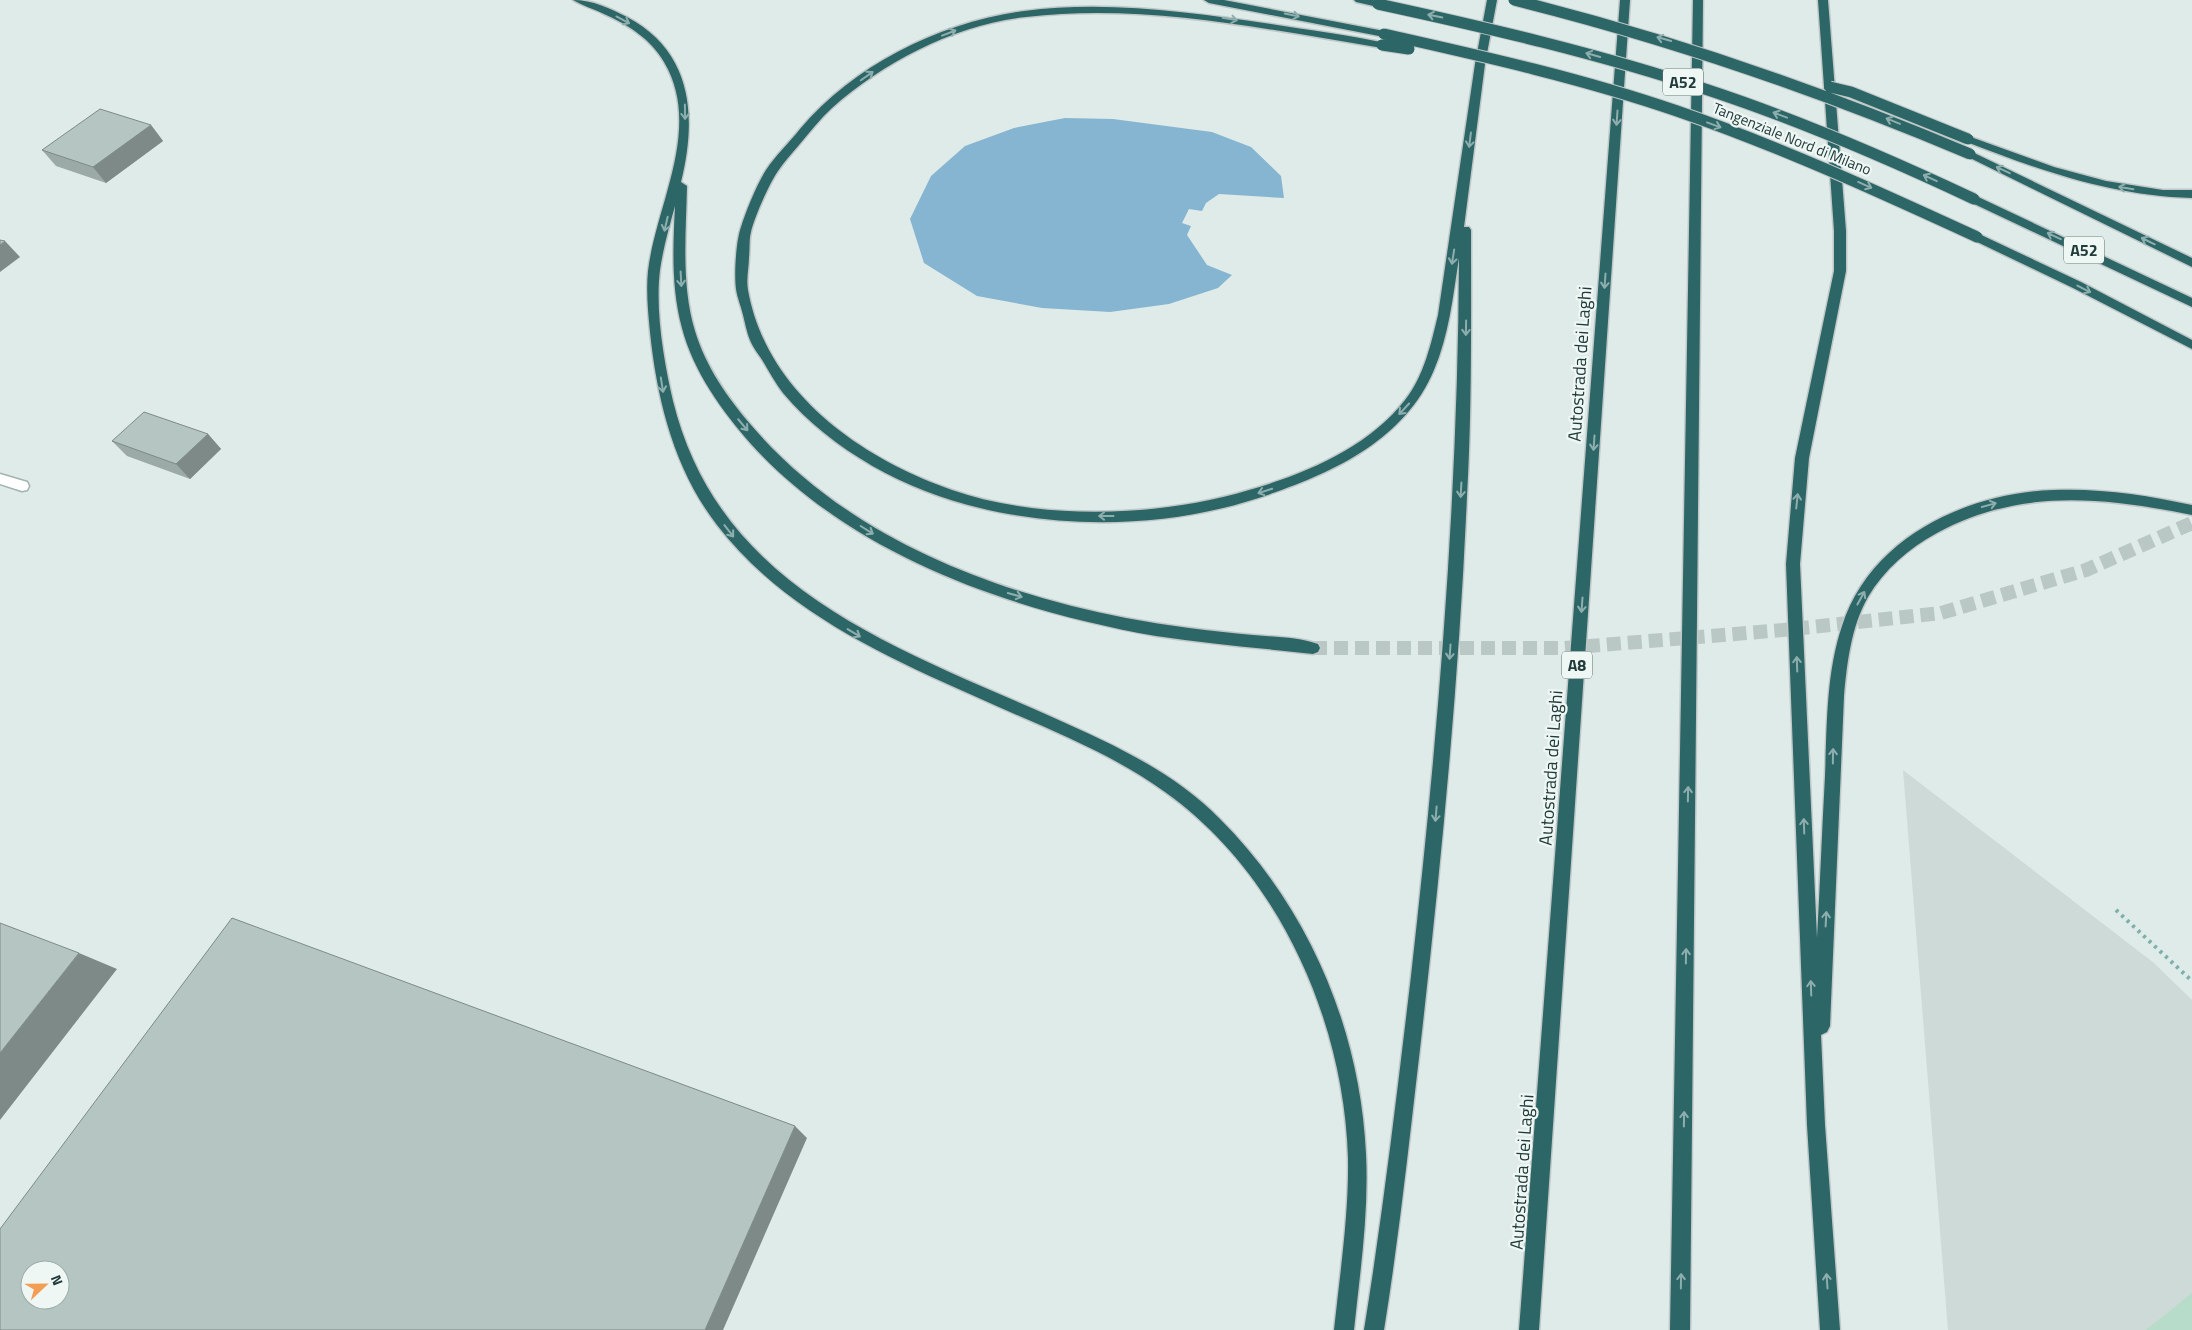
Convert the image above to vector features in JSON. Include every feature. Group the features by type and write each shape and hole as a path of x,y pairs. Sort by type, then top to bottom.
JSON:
{"highway":[{"path":"578,0 636,26 667,55 678,77 685,104 685,128 681,160 654,272 654,311 658,356 670,419 680,448 693,477 710,506 732,536 758,564 791,592 862,638 1068,731 1156,777 1196,807 1230,839 1279,904 1305,945 1341,1040 1351,1090 1356,1158 1354,1211 1344,1330"},
{"name":"Tangenziale Nord di Milano","path":"1209,0 1384,34 1517,64 1675,110 1761,142 1866,186 2077,285 2192,344"},
{"name":"Tangenziale Nord di Milano","path":"1359,0 1489,27 1666,76 1754,106 1859,146 1974,198 2192,303"},
{"path":"1492,0 1475,92 1464,192 1443,317 1436,347 1426,373 1411,402 1390,424 1340,460 1272,488 1208,506 1127,516 1042,513 996,506 950,494 908,478 876,462 832,433 809,415 780,382 760,350 746,317 741,289 741,259 745,232 766,179 806,127 832,102 880,66 904,53 957,30 1018,14 1048,10 1110,7 1141,8 1214,16 1382,45 1517,64"},
{"path":"1514,0 1630,30 1743,64 1851,92 1968,139 2078,178 2156,193 2192,194"},
{"name":"Autostrada dei Laghi","path":"1529,1330 1625,0"},
{"path":"1680,1330 1698,0"},
{"path":"1823,0 1840,231 1840,270 1802,458 1793,564 1816,1124 1830,1330"},
{"path":"1743,64 1842,100 1970,154 2192,263"},
{"path":"681,160 681,293 695,348 726,404 748,431 790,474 826,503 866,530 912,556 958,576 1012,594 1138,626 1313,648"},
{"path":"1374,1330 1425,938 1448,683 1464,435 1466,318 1464,192"},
{"path":"1816,1124 1832,790 1833,730 1837,682 1846,637 1858,603 1874,577 1900,549 1933,528 1970,510 2014,498 2060,494 2110,495 2192,510"}],"lane":[{"path":"0,479 22,486"}],"path":[{"path":"2116,910 2192,981"}],"shaded area":[{"path":"1903,770 2154,963 2192,1000 2192,1330 1948,1330"}],"green space":[{"path":"2192,1293 2192,1330 2146,1330"}],"water":[{"path":"1065,118 1113,119 1212,132 1251,147 1281,176 1284,198 1219,194 1206,203 1202,211 1189,209 1182,223 1191,226 1187,235 1207,265 1232,275 1218,288 1169,304 1110,312 1042,308 977,296 924,263 910,219 931,176 965,146 1014,128"}],"building":[{"path":"100,109 151,125 93,167 42,150"},
{"path":"144,412 208,434 176,464 112,441"},
{"path":"232,918 795,1126 705,1330 0,1330 0,1229"},
{"path":"0,923 79,953 0,1053"}],"tunnel":[{"path":"1313,648 1565,648 1783,630 1941,613 2086,570 2192,523"}]}
